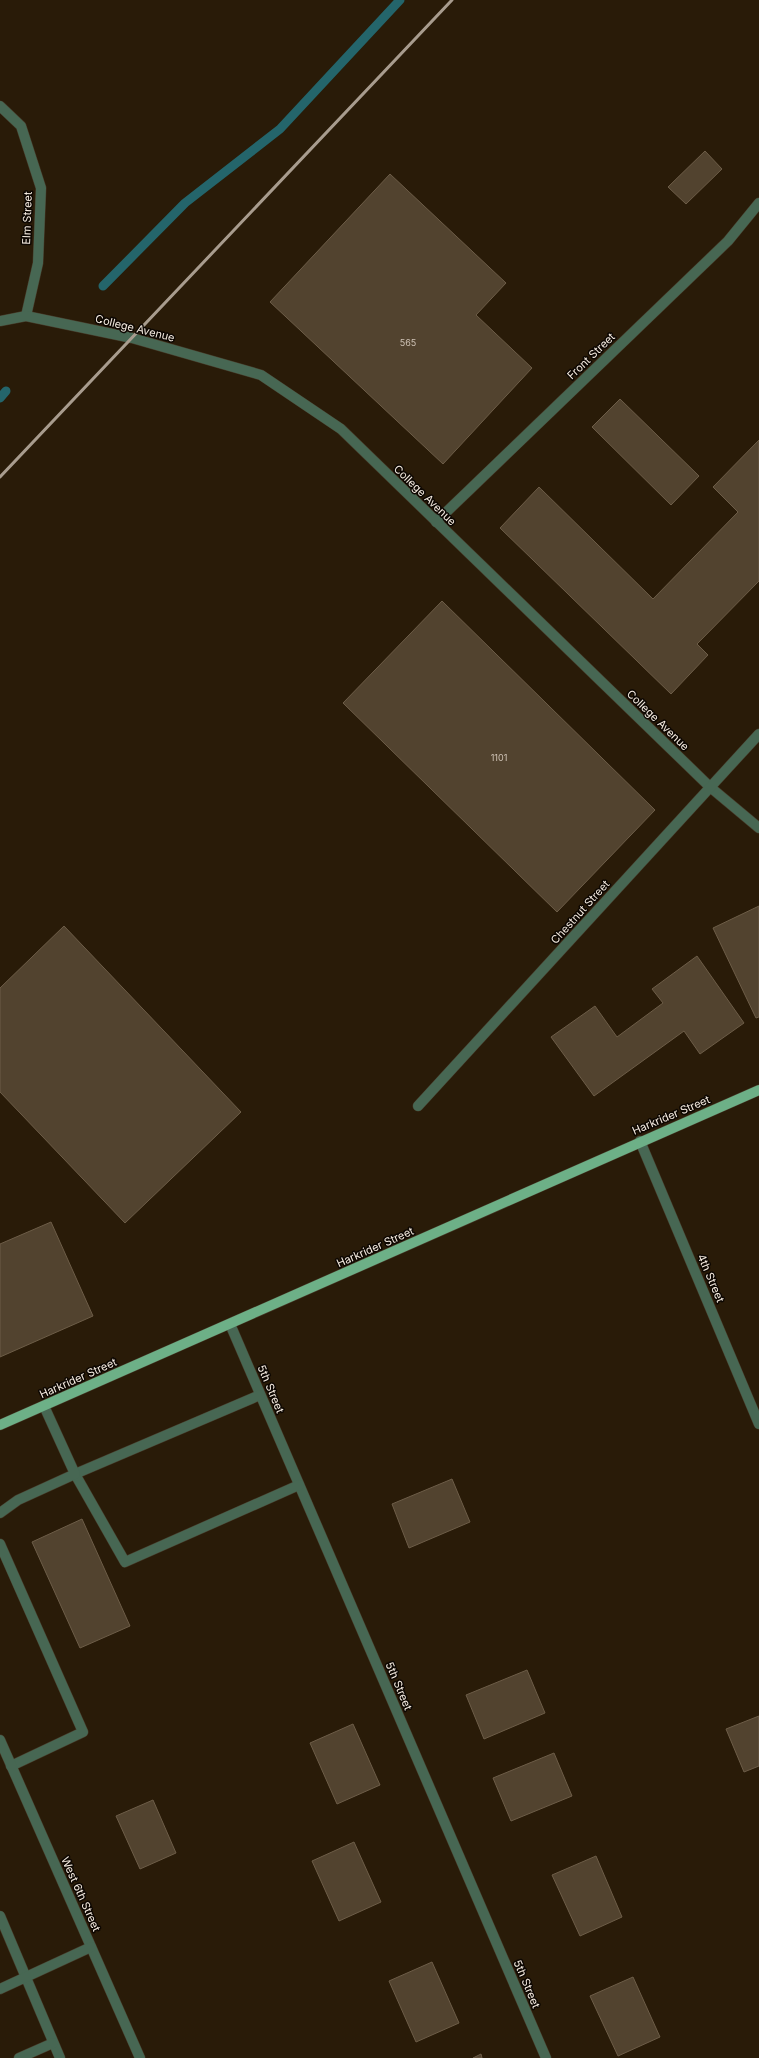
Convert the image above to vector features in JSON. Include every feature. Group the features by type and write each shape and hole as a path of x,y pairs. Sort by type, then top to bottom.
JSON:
{"main road":[{"name":"Harkrider Street","path":"0,1425 640,1141 759,1090"}],"street":[{"name":"Elm Street","path":"0,106 21,126 41,188 38,263 26,316"},
{"name":"Front Street","path":"436,522 728,241 759,203"},
{"name":"College Avenue","path":"0,321 26,316 132,338 261,375 341,429 710,787 759,828"},
{"name":"Chestnut Street","path":"418,1106 759,734"},
{"name":"4th Street","path":"640,1141 759,1424"},
{"name":"5th Street","path":"230,1324 546,2058"},
{"path":"0,1513 18,1500 75,1474 260,1395"},
{"path":"44,1406 75,1474 125,1562 299,1485"},
{"path":"0,1544 83,1732 11,1766"},
{"path":"0,1574 10,1569"},
{"name":"West 6th Street","path":"0,1740 140,2058"},
{"path":"0,1916 60,2058"},
{"path":"0,1989 91,1947"},
{"path":"19,2058 54,2043"}],"building":[{"path":"705,151 722,169 686,204 668,187"},
{"path":"390,174 506,283 476,315 532,368 443,464 270,302"},
{"path":"620,399 699,476 671,505 592,427"},
{"path":"759,440 759,581 697,644 708,655 671,694 500,528 539,487 653,599 738,512 713,487"},
{"path":"442,601 655,810 557,912 343,703"},
{"path":"759,906 759,1017 756,1018 713,928"},
{"path":"64,926 241,1112 125,1223 0,1092 0,988"},
{"path":"697,956 744,1023 700,1054 684,1031 594,1096 551,1037 595,1006 617,1037 663,1003 652,989"},
{"path":"51,1222 93,1316 0,1357 0,1244"},
{"path":"452,1479 470,1522 409,1548 392,1504"},
{"path":"82,1519 130,1626 80,1648 32,1542"},
{"path":"527,1670 545,1713 484,1739 466,1695"},
{"path":"759,1716 759,1766 744,1772 726,1729"},
{"path":"353,1724 380,1785 337,1804 310,1743"},
{"path":"554,1753 572,1796 511,1821 493,1778"},
{"path":"153,1800 176,1853 140,1869 116,1816"},
{"path":"354,1842 381,1902 339,1921 312,1861"},
{"path":"596,1856 622,1917 580,1936 552,1875"},
{"path":"432,1962 459,2023 416,2042 389,1981"},
{"path":"633,1977 660,2037 618,2056 590,1996"},
{"path":"481,2054 482,2058 473,2058"}],"waterway":[{"path":"103,286 185,203 280,129 400,0"},
{"path":"0,398 6,391"}],"railway":[{"path":"0,477 452,0"}]}
